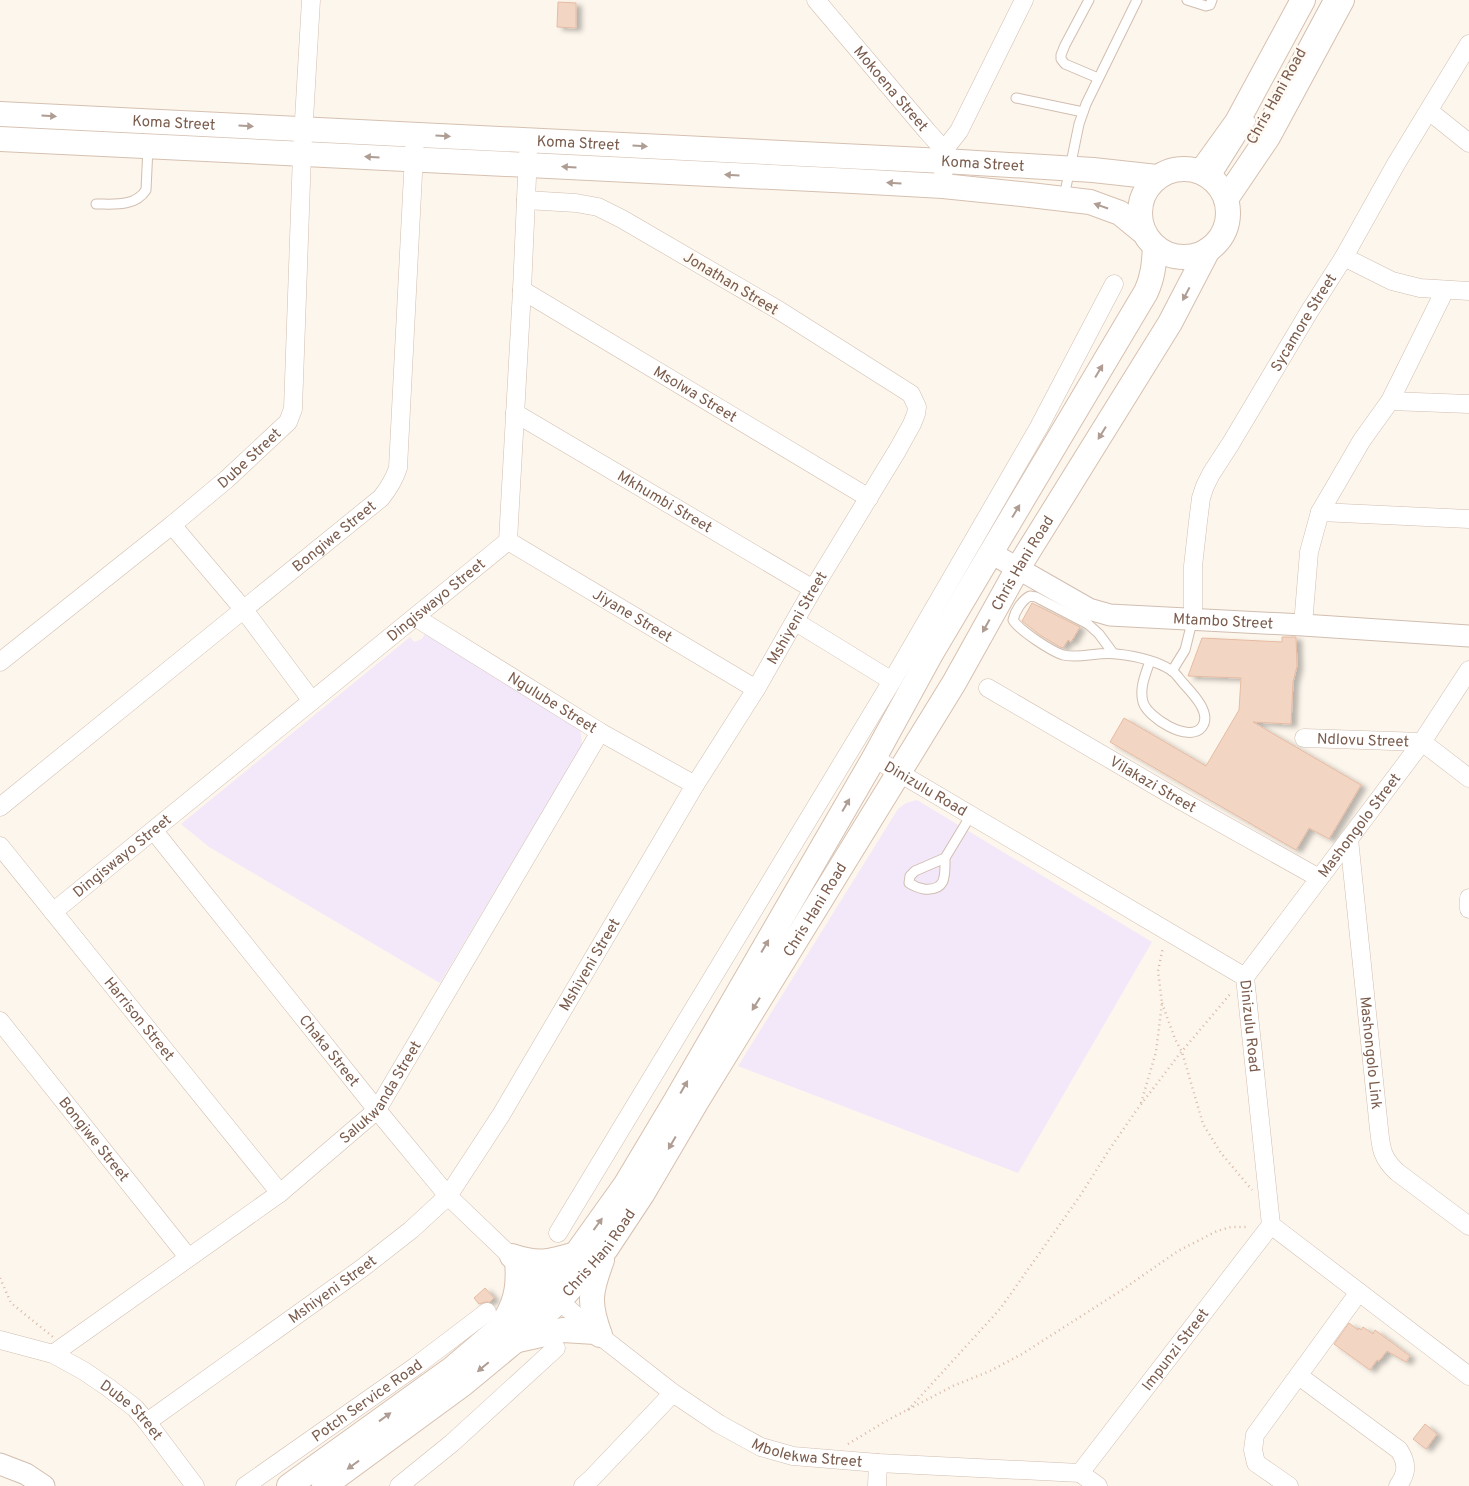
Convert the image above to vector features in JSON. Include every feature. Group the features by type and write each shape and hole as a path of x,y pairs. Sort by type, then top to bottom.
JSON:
{"main road":[{"name":"Chris Hani Road","path":"1218,193 1237,122 1303,0"},
{"name":"Chris Hani Road","path":"1218,193 1263,133 1342,0"},
{"name":"Koma Street","path":"0,114 528,141 944,155 1157,177"},
{"name":"Koma Street","path":"0,139 943,186 1090,202 1120,213 1149,239"},
{"path":"1186,168 1218,193 1221,238 1208,250 1195,256 1181,257 1167,254 1149,239 1139,216 1140,201 1146,188 1157,177 1170,170 1186,168"},
{"name":"Chris Hani Road","path":"551,1294 576,1254 626,1184 675,1102 874,758 932,652 1146,292 1154,268 1149,239"},
{"name":"Chris Hani Road","path":"289,1486 453,1368 501,1327 551,1294 606,1249 643,1193 697,1101 954,683 1018,568 1170,323 1208,250"},
{"path":"576,1254 541,1262 514,1259 518,1275 516,1294 511,1309 501,1327 563,1330 597,1334 591,1304 592,1289 606,1249"},
{"name":"Chris Hani Road","path":"324,1486 463,1384 501,1327"}],"street":[{"name":"Dube Street","path":"0,662 172,525 227,479 288,422 293,410 303,129 310,0"},
{"name":"Mokoena Street","path":"816,0 927,131 944,155"},
{"path":"943,186 944,155 959,131 1024,0"},
{"name":"Sycamore Street","path":"1193,618 1195,548 1201,498 1205,486 1344,257 1396,164 1469,44"},
{"path":"1429,111 1469,143"},
{"name":"Bongiwe Street","path":"0,807 381,498 390,487 398,468 414,135"},
{"path":"508,541 528,141"},
{"name":"Jonathan Street","path":"526,200 576,203 598,207 622,218 849,354 911,394 917,407"},
{"path":"1344,257 1392,280 1420,288 1469,291"},
{"path":"558,1233 892,681 1039,427 1114,284"},
{"name":"Msolwa Street","path":"522,290 869,498"},
{"path":"1303,624 1309,552 1320,512 1362,440 1390,401 1445,290"},
{"path":"1390,401 1469,404"},
{"name":"Mshiyeni Street","path":"147,1422 361,1269 411,1230 448,1196 501,1115 695,785 796,622 813,589 912,424 917,407"},
{"name":"Mkhumbi Street","path":"515,413 813,589"},
{"path":"1320,512 1469,519"},
{"path":"172,525 244,610 312,701"},
{"name":"Dingiswayo Street","path":"53,912 508,541"},
{"name":"Jiyane Street","path":"508,541 756,689"},
{"name":"Mtambo Street","path":"991,553 1089,609 1110,615 1303,624 1469,636"},
{"name":"Ngulube Street","path":"414,617 600,732 695,785"},
{"path":"796,622 892,681"},
{"name":"Mashongolo Street","path":"1245,977 1422,742 1469,670"},
{"name":"Vilakazi Street","path":"988,688 1180,800 1319,878"},
{"name":"Salukwanda Street","path":"59,1349 280,1193 377,1110 600,732"},
{"name":"Ndlovu Street","path":"1304,738 1422,742 1469,778"},
{"name":"Dinizulu Road","path":"874,758 1245,977 1271,1225"},
{"name":"Chaka Street","path":"154,831 448,1196 551,1294"},
{"name":"Mashongolo Link","path":"1349,839 1383,1153 1388,1163 1397,1172 1469,1226"},
{"name":"Harrison Street","path":"0,846 280,1193"},
{"path":"1469,898 1469,909"},
{"name":"Bongiwe Street","path":"0,1021 188,1258"},
{"path":"1271,1225 1469,1376"},
{"name":"Impunzi Street","path":"1080,1473 1271,1225"},
{"path":"1289,1486 1256,1463 1253,1450 1256,1435 1359,1292"},
{"name":"Mbolekwa Street","path":"551,1294 597,1334 673,1393 719,1424 762,1447 793,1456 820,1459 1080,1473"},
{"name":"Potch Service Road","path":"245,1486 416,1366 501,1327"},
{"name":"Dube Street","path":"0,1340 59,1349 84,1371 135,1408 194,1486"},
{"path":"399,1486 452,1442 556,1348"},
{"path":"1299,1376 1399,1450 1405,1458 1406,1466 1404,1477 1398,1486"},
{"path":"592,1483 673,1393"},
{"path":"877,1486 878,1463"},
{"path":"0,1464 44,1486"},
{"path":"1080,1473 1098,1486"}],"lane":[{"path":"1089,0 1061,54 1065,64 1098,78"},
{"path":"1064,199 1069,168 1083,112 1098,78 1138,0"},
{"path":"1187,0 1206,6 1210,5 1212,0"},
{"name":"Chris Hani Road","path":"1263,133 1328,0"},
{"path":"1016,98 1083,112"},
{"name":"Chris Hani Road","path":"1218,193 1257,110"},
{"path":"96,204 122,204 131,202 143,195 146,190 148,146"},
{"name":"Chris Hani Road","path":"1218,193 1243,157"},
{"path":"1113,653 1088,624 1036,597 1030,596 1026,598 1015,615 1014,620 1020,628 1036,640 1063,655 1113,653 1138,657 1150,661 1172,671 1202,707 1205,718 1202,726 1196,732 1184,733 1152,716 1143,702 1142,688 1150,661"},
{"path":"1172,671 1185,650 1193,618"},
{"path":"945,858 971,815"}],"path":[{"path":"1168,931 1158,971 1162,1003 1175,1039 1182,1052 1204,1124 1221,1153 1249,1188 1269,1204"},
{"path":"908,1410 1000,1309 1080,1196 1140,1106 1182,1052 1245,977"},
{"path":"1140,1106 1156,1052 1162,1003"},
{"path":"820,1459 886,1421 953,1386 1022,1354 1119,1292 1178,1251 1230,1227 1271,1225"},
{"path":"0,1278 11,1303 46,1332 59,1349"}],"shaded area":[{"path":"425,633 580,726 582,745 440,983 209,847 181,824 410,637 414,642 422,639"},
{"path":"917,800 1152,942 1018,1173 738,1066 898,809 906,803"}],"building":[{"path":"558,2 576,3 576,28 557,27"},
{"path":"1032,603 1080,627 1071,642 1068,640 1063,648 1060,647 1022,621"},
{"path":"1282,637 1296,637 1297,666 1293,682 1291,724 1253,722 1361,785 1329,839 1309,828 1296,850 1110,742 1124,718 1206,766 1239,710 1241,678 1188,676 1202,638 1282,642"},
{"path":"485,1288 494,1298 490,1302 479,1304 474,1298"},
{"path":"1349,1323 1358,1330 1359,1328 1361,1330 1363,1327 1373,1334 1375,1330 1410,1356 1406,1362 1387,1351 1370,1370 1334,1344"},
{"path":"1425,1424 1437,1434 1426,1449 1413,1439"}]}
